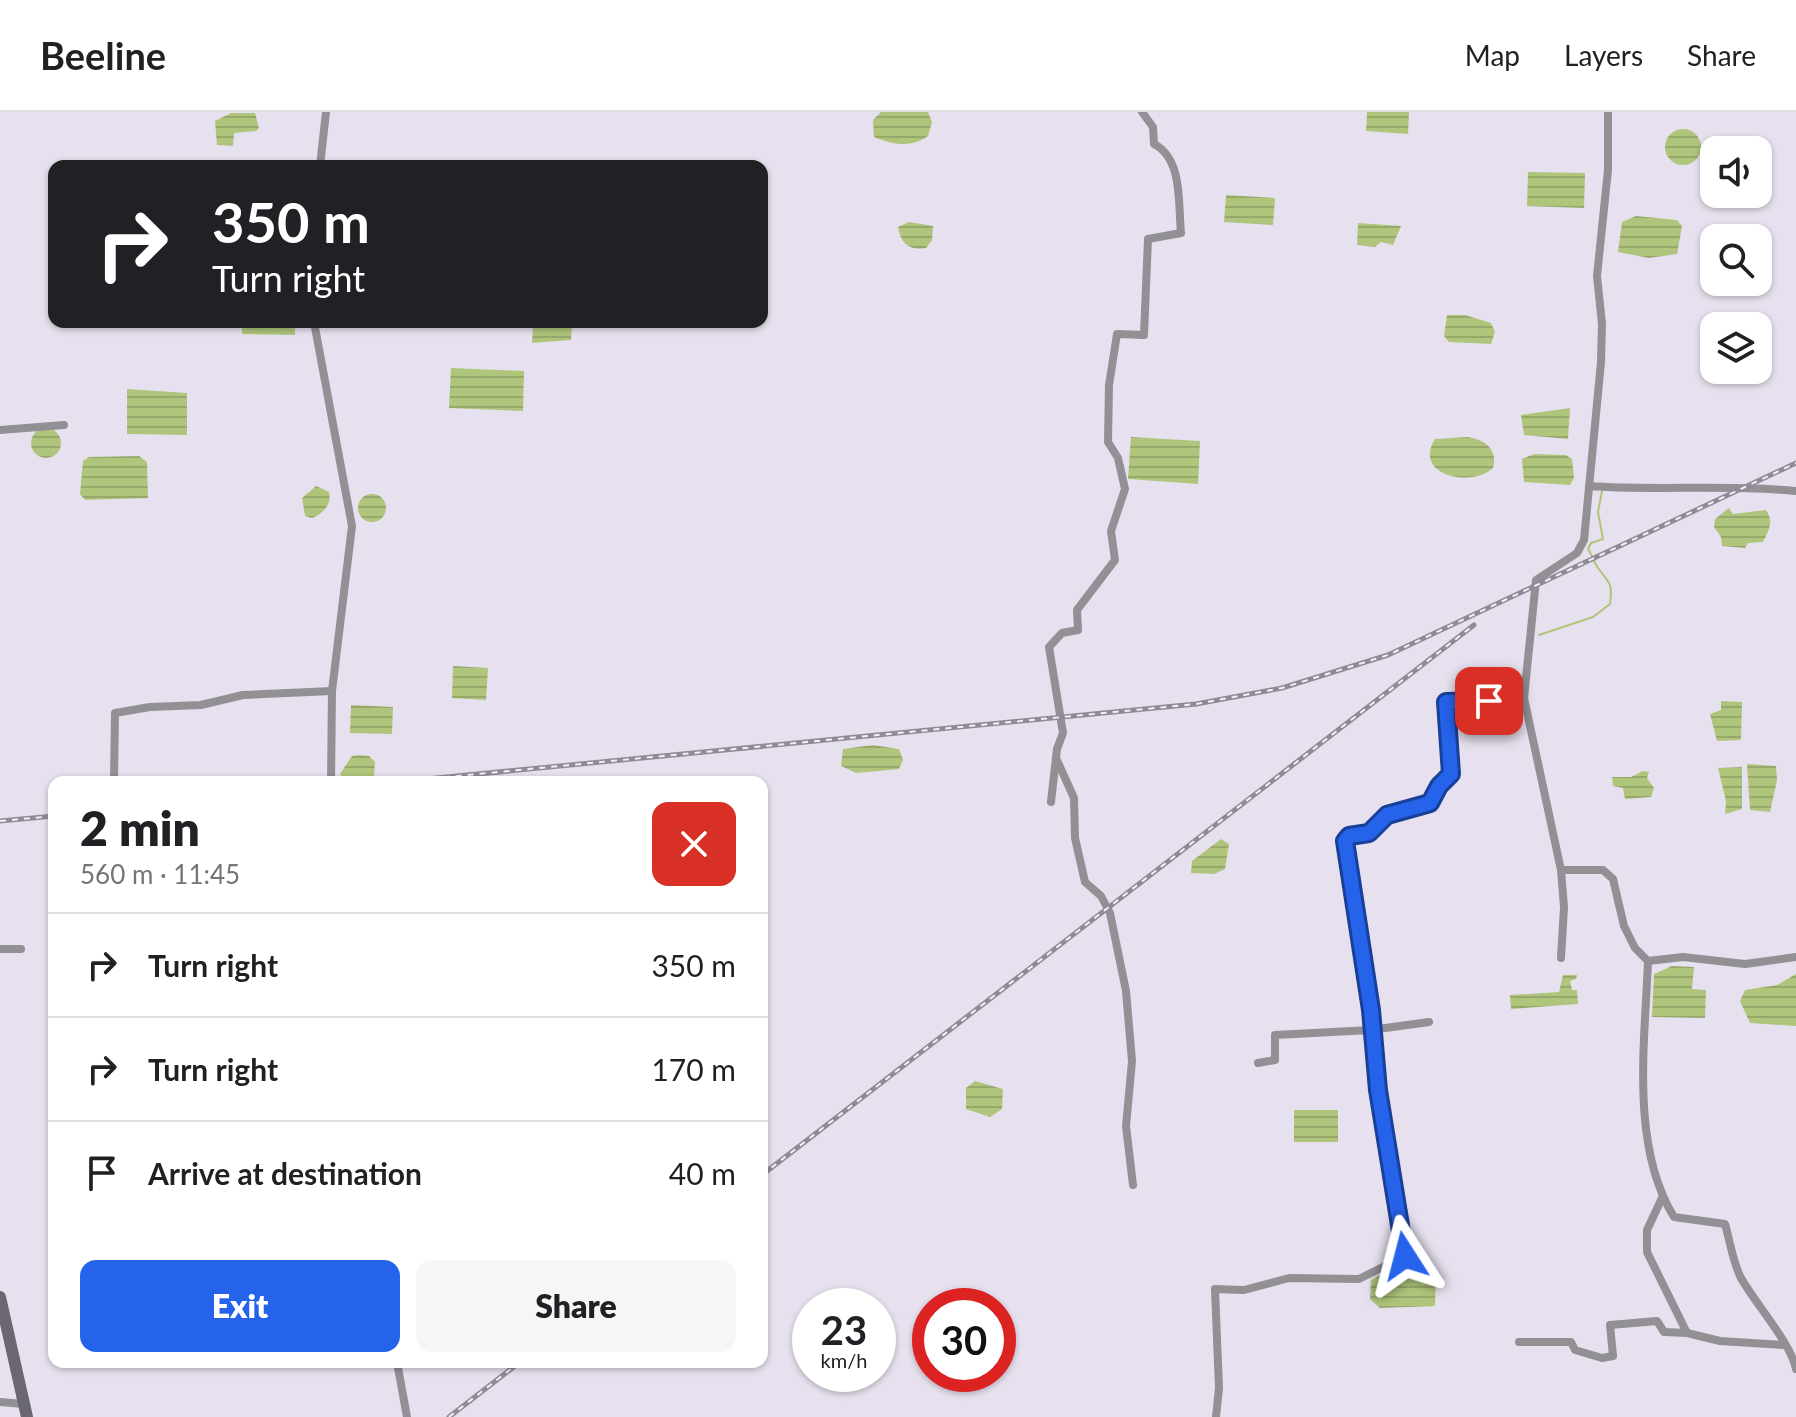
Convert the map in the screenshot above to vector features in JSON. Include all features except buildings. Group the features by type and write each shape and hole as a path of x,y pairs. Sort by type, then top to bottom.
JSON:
{"main road":[{"path":"0,1297 25,1410"}],"street":[{"path":"321,160 326,112"},
{"path":"1051,802 1056,757 1063,733 1049,647 1062,633 1078,630 1077,610 1115,560 1111,531 1125,489 1118,458 1108,442 1109,385 1117,334 1144,335 1148,239 1181,233 1176,169 1167,151 1154,144 1153,127 1142,112"},
{"path":"1561,958 1564,907 1561,870 1524,698 1536,580 1577,553 1584,540 1601,362 1602,324 1597,276 1610,142 1608,112"},
{"path":"315,328 352,526 332,691 331,776"},
{"path":"0,430 64,425"},
{"path":"1589,486 1642,490 1748,486 1796,491"},
{"path":"114,776 115,713 150,707 201,705 243,695 332,691"},
{"path":"1216,1417 1219,1388 1215,1289 1244,1290 1289,1278 1359,1279 1405,1256 1345,841 1349,836 1369,833 1387,815 1430,803 1439,786 1451,774 1446,702 1511,703 1524,698"},
{"path":"1056,757 1074,798 1075,838 1085,882 1101,896 1110,913 1126,991 1132,1061 1126,1126 1133,1185"},
{"path":"1561,870 1603,870 1613,879 1624,926 1635,948 1648,961 1643,1095 1662,1198 1674,1217 1725,1224 1740,1276 1783,1345 1795,1355 1796,1369"},
{"path":"0,949 21,949"},
{"path":"1648,961 1683,957 1745,964 1796,957"},
{"path":"1258,1063 1275,1060 1275,1035 1371,1030 1429,1022"},
{"path":"1662,1198 1647,1230 1647,1252 1687,1333"},
{"path":"1519,1342 1571,1342 1575,1350 1602,1358 1613,1356 1610,1325 1657,1321 1664,1332 1687,1333 1720,1341 1783,1345"},
{"path":"398,1368 407,1417"},
{"path":"0,1402 25,1410"}],"shaded area":[{"path":"881,112 928,112 932,122 928,136 902,144 874,137 873,120"},
{"path":"1367,112 1409,112 1408,134 1366,131"},
{"path":"231,113 255,113 259,128 234,133 233,146 217,145 215,121"},
{"path":"1683,129 1696,134 1700,140 1700,154 1696,160 1683,165 1670,160 1665,147 1670,134"},
{"path":"1528,172 1585,173 1584,208 1527,206"},
{"path":"1226,195 1275,198 1273,225 1224,222"},
{"path":"1636,216 1677,220 1682,226 1677,254 1649,258 1618,252 1622,222"},
{"path":"909,222 933,226 932,240 926,248 910,247 901,238 898,227"},
{"path":"1358,223 1401,226 1393,245 1381,242 1375,247 1357,245"},
{"path":"1447,315 1465,315 1491,323 1495,332 1491,344 1449,342 1444,336"},
{"path":"242,328 295,328 295,335 242,334"},
{"path":"533,328 572,328 571,340 532,343"},
{"path":"451,368 524,371 523,411 449,408"},
{"path":"127,389 187,393 187,435 127,434"},
{"path":"1570,408 1568,439 1524,435 1521,415"},
{"path":"46,428 52,429 60,437 60,449 52,457 46,458 40,457 32,449 31,443 32,437 40,429"},
{"path":"1131,437 1200,441 1198,484 1128,479"},
{"path":"1468,437 1489,446 1494,456 1493,468 1484,474 1459,477 1438,470 1431,462 1430,452 1435,439"},
{"path":"1534,454 1566,455 1572,459 1574,478 1570,485 1524,482 1522,459"},
{"path":"139,456 147,462 148,498 85,500 80,494 83,461 89,457"},
{"path":"316,486 329,492 329,501 320,514 312,518 305,516 302,498"},
{"path":"372,494 382,498 386,508 382,518 372,522 362,518 358,508 362,498"},
{"path":"1729,508 1733,514 1766,510 1770,522 1763,542 1748,543 1745,548 1722,546 1721,537 1714,527 1715,519"},
{"path":"453,666 488,668 486,700 452,698"},
{"path":"1721,701 1742,702 1741,740 1717,741 1710,714 1721,710"},
{"path":"351,705 393,707 392,734 350,733"},
{"path":"873,745 899,749 903,760 899,769 856,773 841,766 843,749"},
{"path":"352,756 369,756 375,762 374,776 342,776"},
{"path":"1747,764 1776,766 1777,780 1770,812 1750,810"},
{"path":"1742,767 1742,809 1725,814 1726,801 1718,768"},
{"path":"1643,771 1649,772 1647,778 1654,788 1651,797 1625,799 1623,788 1613,786 1612,777 1631,777"},
{"path":"1221,839 1229,844 1225,869 1214,874 1191,873 1192,861"},
{"path":"1672,966 1694,967 1692,989 1706,990 1705,1018 1652,1017 1654,974"},
{"path":"1796,974 1796,1026 1750,1023 1740,1001 1745,990 1777,985"},
{"path":"1563,975 1577,975 1570,981 1572,990 1577,990 1578,1004 1511,1009 1510,995 1559,992"},
{"path":"975,1081 1003,1089 1002,1109 990,1117 966,1109 966,1088"},
{"path":"1294,1110 1338,1110 1338,1142 1294,1142"},
{"path":"1398,1266 1436,1269 1435,1306 1380,1308 1370,1299 1371,1280"}],"waterway":[{"path":"1539,635 1593,617 1610,604 1609,583 1588,549 1591,543 1603,539 1598,512 1602,491"}],"railway":[{"path":"458,776 1196,704 1282,688 1388,655 1796,463"},
{"path":"768,1170 1474,625"},
{"path":"0,821 48,817"},
{"path":"449,1417 512,1368"}],"route":[{"path":"1405,1256 1378,1090 1371,1010 1347,874 1345,841 1349,836 1369,833 1387,815 1430,803 1439,786 1451,774 1446,702 1489,701"}]}
